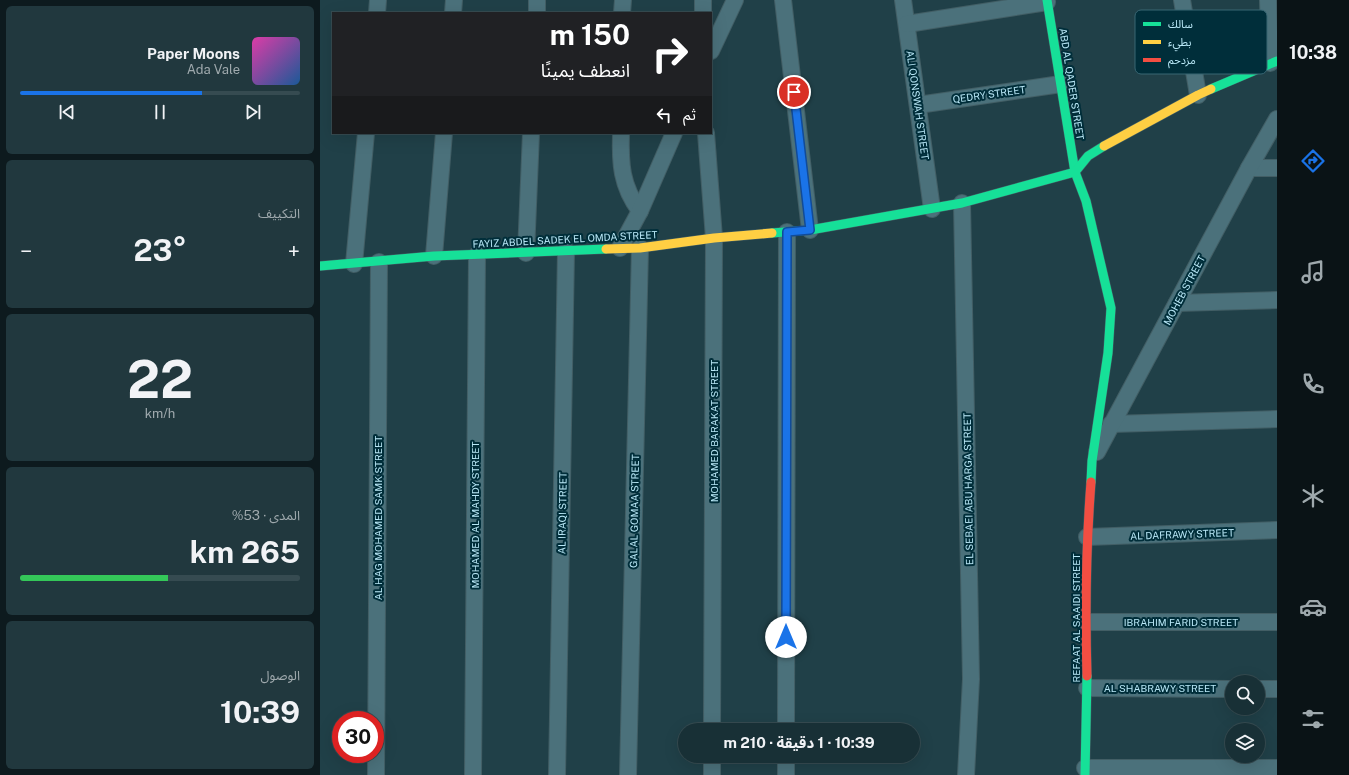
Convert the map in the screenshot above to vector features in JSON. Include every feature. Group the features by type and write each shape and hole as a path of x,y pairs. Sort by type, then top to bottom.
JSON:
{"street":[{"path":"377,12 378,0"},
{"path":"453,12 454,0"},
{"path":"537,0 537,12"},
{"path":"622,12 623,0"},
{"path":"703,0 703,12"},
{"path":"712,49 736,0"},
{"path":"783,0 810,230"},
{"name":"ALI QONSWAH STREET","path":"903,0 932,209"},
{"path":"1182,0 1184,10"},
{"path":"1268,0 1274,62"},
{"path":"906,24 1047,1"},
{"name":"ABD AL QADER STREET","path":"1047,1 1075,172 1086,200 1110,308 1108,353 1092,461"},
{"path":"1194,74 1198,95"},
{"path":"1075,172 1088,156 1099,149 1198,95 1246,74"},
{"name":"QEDRY STREET","path":"918,105 1061,84"},
{"name":"MOHEB STREET","path":"1092,461 1249,168 1277,119"},
{"path":"354,264 366,134"},
{"path":"434,256 444,134"},
{"path":"526,253 531,134"},
{"path":"621,134 623,179 627,191 640,211"},
{"path":"620,248 640,211 674,134"},
{"name":"MOHAMED BARAKAT STREET","path":"706,134 714,238 712,723"},
{"path":"1249,168 1277,168"},
{"name":"FAYIZ ABDEL SADEK EL OMDA STREET","path":"320,266 434,256 640,248 714,238 810,230 962,203 1075,172"},
{"name":"EL SEBAEI ABU HARGA STREET","path":"962,203 971,679 966,775"},
{"path":"786,723 787,232"},
{"name":"GALAL GOMAA STREET","path":"628,775 640,248"},
{"name":"AL IRAQI STREET","path":"557,775 566,251"},
{"name":"MOHAMED AL MAHDY STREET","path":"474,775 477,255"},
{"name":"AL HAG MOHAMED SAMK STREET","path":"376,775 379,262"},
{"path":"1177,303 1277,300"},
{"path":"1112,424 1277,419"},
{"name":"REFAAT AL SAAIDI STREET","path":"1085,772 1087,688 1085,622 1087,537 1092,461"},
{"name":"AL DAFRAWY STREET","path":"1087,537 1277,530"},
{"name":"IBRAHIM FARID STREET","path":"1085,622 1277,622"},
{"name":"AL SHABRAWY STREET","path":"1087,688 1225,689"},
{"path":"1265,689 1277,689"},
{"path":"712,763 712,775"},
{"path":"786,763 786,775"},
{"path":"1085,772 1277,768"}],"traffic: fast":[{"path":"1047,0 1075,172 1086,201 1111,308 1108,353 1092,461 1091,482"},
{"path":"1267,65 1277,61"},
{"path":"1211,89 1246,74"},
{"path":"772,233 810,230 962,203 1075,172 1088,156 1104,146"},
{"path":"320,266 434,256 606,249"},
{"path":"1085,775 1087,676"}],"traffic: slow":[{"path":"1104,146 1211,89"},
{"path":"606,249 640,248 714,238 772,233"}],"traffic: jam":[{"path":"1087,676 1086,579 1091,482"}],"route":[{"path":"786,637 787,232 810,230 794,92"}]}
